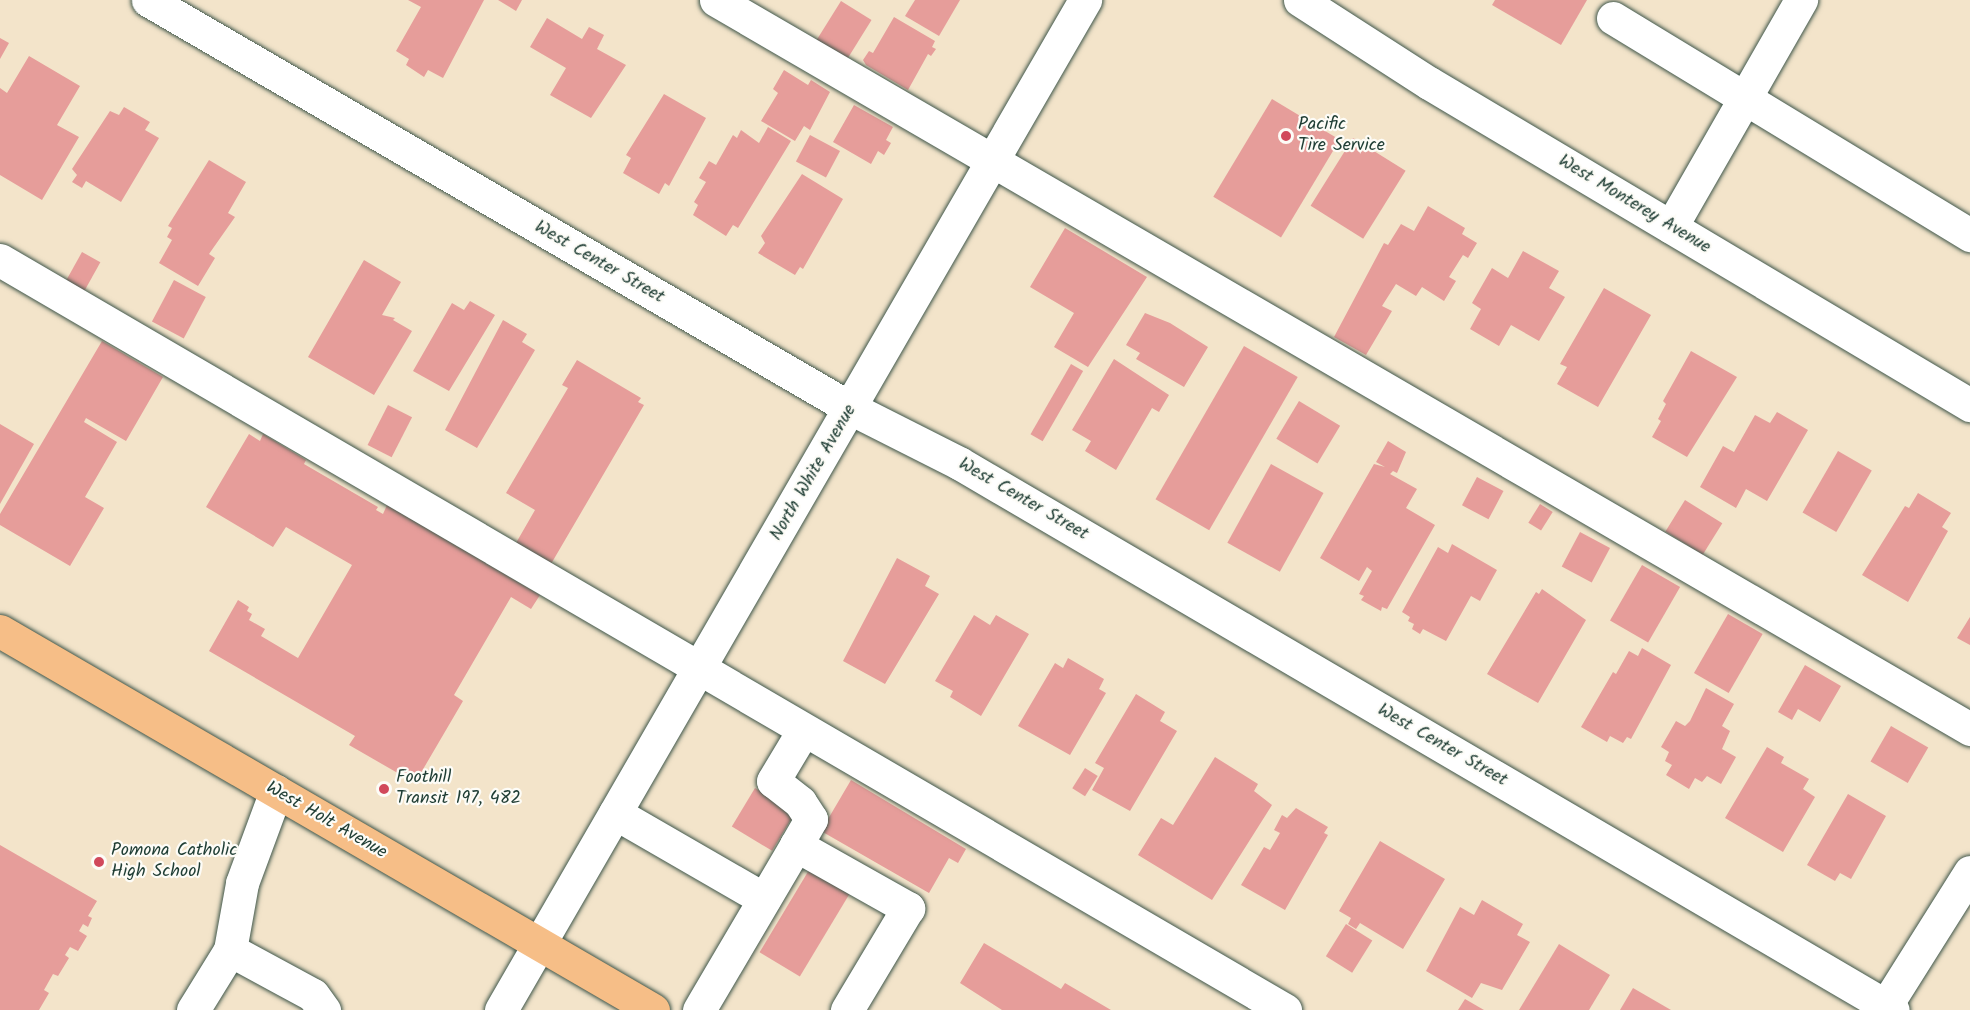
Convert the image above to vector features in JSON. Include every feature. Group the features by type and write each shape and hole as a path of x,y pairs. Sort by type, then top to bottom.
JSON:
{"main road":[{"name":"West Holt Avenue","path":"0,631 653,1010"}],"street":[{"name":"West Center Street","path":"148,0 852,409 959,463 1887,1009"},
{"path":"716,0 1970,729"},
{"name":"North White Avenue","path":"501,1010 852,409 1085,0"},
{"name":"West Monterey Avenue","path":"1300,0 1429,83 1970,405"},
{"path":"1671,227 1802,0"},
{"path":"1613,18 1970,235"},
{"path":"0,260 803,731 1285,1010"},
{"path":"699,1010 811,819 800,802 773,781 803,731"},
{"path":"193,1010 230,950 242,883 276,791"},
{"path":"615,813 764,899"},
{"path":"796,845 908,908 847,1010"},
{"path":"1887,1009 1970,872"},
{"path":"230,950 313,995 324,1010"}],"building":[{"path":"408,0 484,0 443,78 428,70 424,77 406,65 409,59 396,51 421,7"},
{"path":"498,0 522,0 516,11"},
{"path":"915,0 960,0 939,36 905,16"},
{"path":"1495,0 1587,0 1561,45 1492,5"},
{"path":"841,1 872,20 846,62 815,43"},
{"path":"894,17 935,41 932,47 936,49 931,56 928,54 908,90 866,65 863,60 869,51 873,53"},
{"path":"547,18 582,39 589,27 604,35 597,49 626,65 591,118 550,95 566,68 530,47"},
{"path":"0,38 9,43 0,59"},
{"path":"29,56 80,86 57,125 79,137 42,200 0,175 0,88 7,93"},
{"path":"784,70 808,85 811,80 830,92 810,130 804,126 795,141 761,121 778,93 773,89"},
{"path":"664,94 706,118 669,186 665,183 659,194 623,173 631,158 626,155"},
{"path":"1272,99 1340,140 1281,237 1213,197"},
{"path":"854,105 893,127 886,140 891,143 884,155 878,151 871,164 833,142"},
{"path":"124,107 150,122 145,130 159,138 121,202 86,181 82,188 72,182 77,175 72,169 110,111 119,115"},
{"path":"768,127 791,141 738,228 733,225 726,236 693,215 698,205 694,202 706,182 699,178 709,161 716,165 733,135 737,138 741,130 759,143"},
{"path":"810,135 840,151 826,177 796,161"},
{"path":"1353,138 1406,171 1363,239 1311,206"},
{"path":"209,160 246,182 228,213 235,217 209,254 215,258 198,286 159,263 172,240 167,237 172,228 168,226"},
{"path":"802,174 843,199 803,269 800,267 795,275 758,253 765,243 761,236"},
{"path":"1428,206 1465,228 1462,234 1477,243 1468,258 1463,255 1449,277 1456,281 1444,301 1422,287 1416,296 1396,284 1382,306 1392,311 1366,355 1334,337 1384,243 1388,245 1401,224 1414,231"},
{"path":"1065,228 1147,277 1088,367 1054,347 1074,313 1030,287"},
{"path":"1523,251 1559,271 1549,288 1565,297 1539,341 1511,325 1499,346 1470,329 1481,309 1472,303 1492,268 1508,278"},
{"path":"82,252 100,262 84,291 66,281"},
{"path":"364,260 401,282 382,315 395,318 393,320 412,331 374,395 308,357"},
{"path":"174,280 206,297 184,338 152,321"},
{"path":"1604,288 1651,315 1598,407 1557,384 1567,367 1560,364"},
{"path":"470,301 495,315 449,391 413,371 452,303 464,310"},
{"path":"1145,313 1170,323 1208,347 1184,387 1136,359 1140,353 1126,345"},
{"path":"503,320 527,334 522,342 535,350 477,448 445,430"},
{"path":"102,341 163,377 126,441 86,418 84,422 117,442 85,497 104,508 70,566 0,525 0,514"},
{"path":"1244,346 1298,377 1209,530 1156,499"},
{"path":"1691,351 1737,377 1687,457 1652,437 1661,421 1658,419 1666,404 1663,401"},
{"path":"1114,359 1169,395 1159,412 1152,408 1116,470 1085,451 1091,441 1072,430"},
{"path":"577,360 641,398 638,402 644,405 551,564 516,543 535,510 506,493 568,388 562,385"},
{"path":"1071,364 1083,371 1043,441 1030,434"},
{"path":"1299,401 1340,426 1317,463 1276,439"},
{"path":"388,405 412,417 392,457 368,445"},
{"path":"1777,412 1808,430 1767,501 1746,489 1736,508 1700,487 1723,446 1734,452 1755,415 1770,423"},
{"path":"0,424 34,444 0,504"},
{"path":"249,434 260,441 263,434 306,460 304,464 378,507 376,510 383,514 387,505 540,595 531,609 511,597 454,695 463,701 415,783 349,745 355,736 209,651 238,600 249,607 247,611 252,614 249,620 265,629 261,636 298,658 352,565 286,527 273,547 206,507"},
{"path":"1388,441 1406,452 1397,473 1393,471 1390,474 1417,489 1406,508 1435,525 1387,609 1382,607 1381,611 1361,600 1364,596 1359,594 1372,571 1367,567 1359,581 1320,558 1374,464 1385,467 1376,462"},
{"path":"1838,451 1872,470 1836,532 1802,512"},
{"path":"1271,464 1323,493 1280,572 1227,543"},
{"path":"1477,477 1503,491 1488,519 1462,505"},
{"path":"1918,493 1951,513 1942,527 1948,531 1908,602 1862,575 1905,506 1909,508"},
{"path":"1685,500 1722,523 1703,555 1665,531"},
{"path":"1540,504 1553,512 1541,531 1528,523"},
{"path":"1580,532 1610,548 1592,582 1562,566"},
{"path":"1452,544 1497,570 1480,601 1471,596 1446,641 1423,629 1420,634 1412,629 1414,624 1408,621 1410,617 1402,612 1438,547 1448,553"},
{"path":"897,558 930,576 925,586 939,594 885,684 843,661"},
{"path":"1642,565 1680,587 1648,642 1610,620"},
{"path":"1542,589 1586,620 1538,703 1487,674 1536,592 1539,594"},
{"path":"1728,614 1763,634 1729,693 1694,673"},
{"path":"974,615 990,625 996,615 1029,634 981,716 950,697 953,691 935,681"},
{"path":"1970,617 1970,645 1957,638"},
{"path":"1642,648 1671,665 1631,739 1627,737 1623,743 1610,736 1607,742 1581,727 1613,672 1616,674 1629,651 1638,656"},
{"path":"1068,658 1104,679 1099,689 1106,693 1070,755 1018,726 1055,663 1063,668"},
{"path":"1805,665 1841,686 1820,722 1798,709 1792,720 1778,712"},
{"path":"1706,688 1734,704 1722,726 1730,731 1722,749 1736,757 1721,784 1707,776 1702,782 1695,778 1689,789 1666,775 1672,765 1665,761 1669,752 1661,747 1676,721 1685,726 1690,721"},
{"path":"1136,694 1165,712 1160,721 1177,731 1130,811 1092,790 1104,768 1095,763"},
{"path":"1891,726 1928,748 1908,783 1870,762"},
{"path":"1767,747 1784,757 1781,763 1809,779 1803,789 1815,797 1783,852 1725,818"},
{"path":"1215,757 1258,784 1254,791 1272,805 1212,900 1138,855 1161,818 1173,825"},
{"path":"1085,768 1098,776 1085,796 1072,788"},
{"path":"851,780 966,849 958,863 949,858 929,893 821,831"},
{"path":"755,788 795,812 772,851 732,827"},
{"path":"1848,794 1886,816 1851,879 1840,873 1835,881 1807,865"},
{"path":"1296,808 1328,827 1324,833 1328,835 1285,910 1241,885 1264,847 1270,850 1280,833 1274,830 1282,815 1287,818"},
{"path":"1380,841 1445,879 1403,949 1360,923 1356,929 1348,924 1351,918 1339,911"},
{"path":"0,845 97,901 88,916 92,918 88,927 83,924 79,931 87,936 78,951 70,947 65,955 69,958 58,976 53,974 44,990 49,993 39,1010 0,1010"},
{"path":"809,870 849,894 800,976 760,952"},
{"path":"1482,900 1523,924 1517,935 1530,942 1502,990 1481,983 1472,998 1426,971 1460,907 1474,915"},
{"path":"1346,924 1372,940 1352,973 1326,956"},
{"path":"984,943 1061,989 1065,983 1111,1010 1002,1010 960,983"},
{"path":"1559,944 1610,975 1589,1010 1519,1010"},
{"path":"1633,988 1671,1010 1620,1010"},
{"path":"1465,999 1484,1010 1458,1010"}],"place":[{"name":"Pacific Tire Service","path":"1286,136"},
{"name":"Foothill Transit 197, 482","path":"384,789"},
{"name":"Pomona Catholic High School","path":"99,862"}]}
